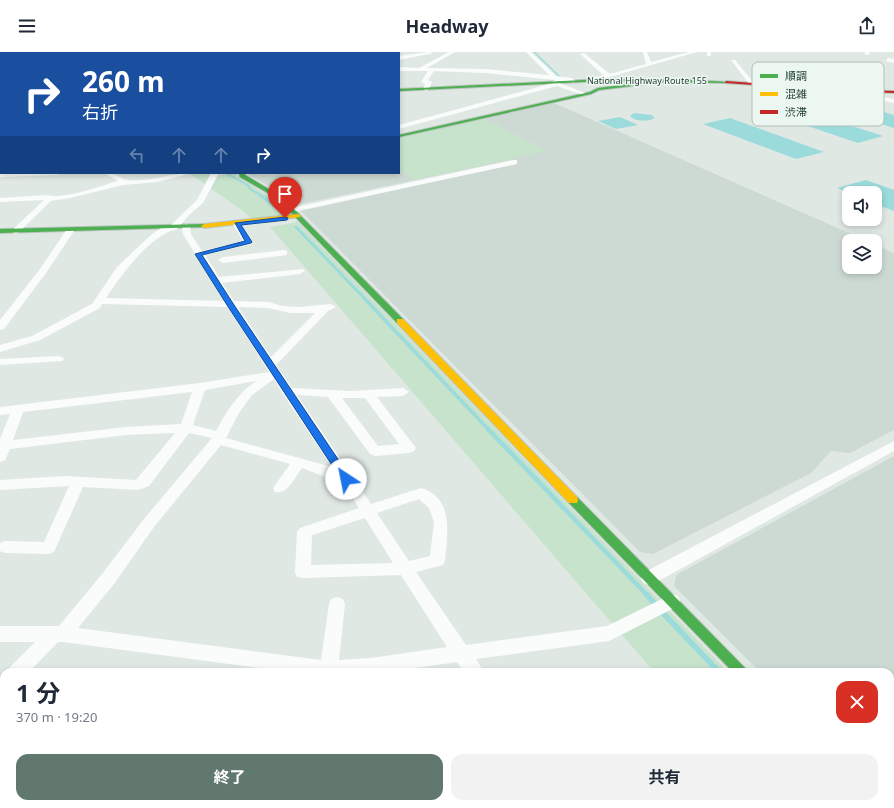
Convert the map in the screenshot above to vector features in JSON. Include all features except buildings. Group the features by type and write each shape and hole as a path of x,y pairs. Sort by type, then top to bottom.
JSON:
{"main road":[{"name":"National Highway Route 155","path":"400,90 596,80 673,80 752,84"},
{"path":"400,136 585,94 609,87 673,80"},
{"name":"National Highway Route 155","path":"884,92 894,92"},
{"path":"242,174 242,176 280,198 737,668"},
{"path":"0,231 70,231 237,224 295,213"}],"street":[{"path":"400,77 453,52"},
{"path":"528,52 557,81"},
{"path":"645,52 649,64"},
{"path":"596,80 609,75 695,52"},
{"path":"400,58 432,53"},
{"path":"582,54 609,75"},
{"path":"888,60 894,61"},
{"path":"737,64 752,84"},
{"path":"400,69 491,71 557,81 585,94"},
{"path":"426,89 429,82 424,82 432,70"},
{"path":"596,80 609,87"},
{"path":"400,126 557,81"},
{"path":"884,99 894,101"},
{"path":"434,117 452,124"},
{"path":"295,213 514,162"},
{"path":"0,175 13,174"},
{"path":"111,174 124,182"},
{"path":"141,174 149,181"},
{"path":"0,200 47,197 49,199 70,196 124,182 149,181 183,174"},
{"path":"0,349 36,338 84,314 96,306 125,264 155,236 177,227 186,213 200,201 215,174"},
{"path":"15,231 49,199"},
{"path":"199,254 248,242 237,224"},
{"path":"177,227 187,234 230,305 472,668"},
{"path":"0,327 47,266 70,231"},
{"path":"223,260 284,253"},
{"path":"220,280 300,271"},
{"path":"21,668 59,634 108,580 149,523 219,438 233,412 248,392 273,369 327,308 276,309 270,305 99,301"},
{"path":"0,362 58,359"},
{"path":"0,411 200,387 273,369"},
{"path":"0,485 78,481 138,485 144,482 186,428 200,387"},
{"path":"287,391 332,394 403,392"},
{"path":"332,394 375,451 409,448 368,394"},
{"path":"0,457 6,445 18,409"},
{"path":"6,445 126,431 186,428 299,462 330,474 339,469"},
{"path":"649,578 894,445"},
{"path":"280,488 299,462"},
{"path":"5,547 49,548 78,481"},
{"path":"421,493 435,505 440,522 437,561 404,568 303,572 305,532 421,493"},
{"path":"365,668 401,667 462,654 610,633 672,601"},
{"path":"329,668 337,604"},
{"path":"0,634 59,634 321,668"}],"shaded area":[{"path":"554,103 851,234 842,234 842,274 882,274 882,248 894,253 894,430 850,453 831,451 811,473 653,554 640,552 301,211 518,163 511,160 296,205 286,196 248,174 400,174 400,138"},
{"path":"894,456 894,668 756,668 674,586 676,575"}],"green space":[{"path":"484,118 547,151 415,180 400,172 400,138"},
{"path":"190,174 236,174 237,176 285,207 282,208 286,213 283,215 251,219 243,211"},
{"path":"298,222 724,668 651,668 270,227"}],"water":[{"path":"884,112 894,115 894,128 884,125"},
{"path":"634,113 652,115 655,118 646,121 639,120 630,116"},
{"path":"620,117 638,125 616,129 598,121"},
{"path":"730,118 824,152 796,159 703,124"},
{"path":"808,126 852,126 883,136 858,143"},
{"path":"866,180 894,190 894,211 882,207 882,186 844,186"}],"waterway":[{"path":"534,52 560,77"},
{"path":"228,174 249,186 250,189 262,196"},
{"path":"260,195 276,207"},
{"path":"296,227 365,299"},
{"path":"364,298 489,430"},
{"path":"488,429 648,596"},
{"path":"647,595 653,602"},
{"path":"664,614 715,668"}],"traffic: fast":[{"path":"400,90 603,80 726,82"},
{"path":"400,136 591,93 598,89 673,80"},
{"path":"242,174 242,176 280,198 400,321"},
{"path":"0,231 204,226"},
{"path":"573,500 737,668"}],"traffic: slow":[{"path":"204,226 298,216"},
{"path":"400,321 573,500"}],"traffic: jam":[{"path":"726,82 752,84"},
{"path":"884,92 894,92"}],"route":[{"path":"285,218 259,223 237,224 239,230 248,242 199,254 230,305 346,479"}]}
